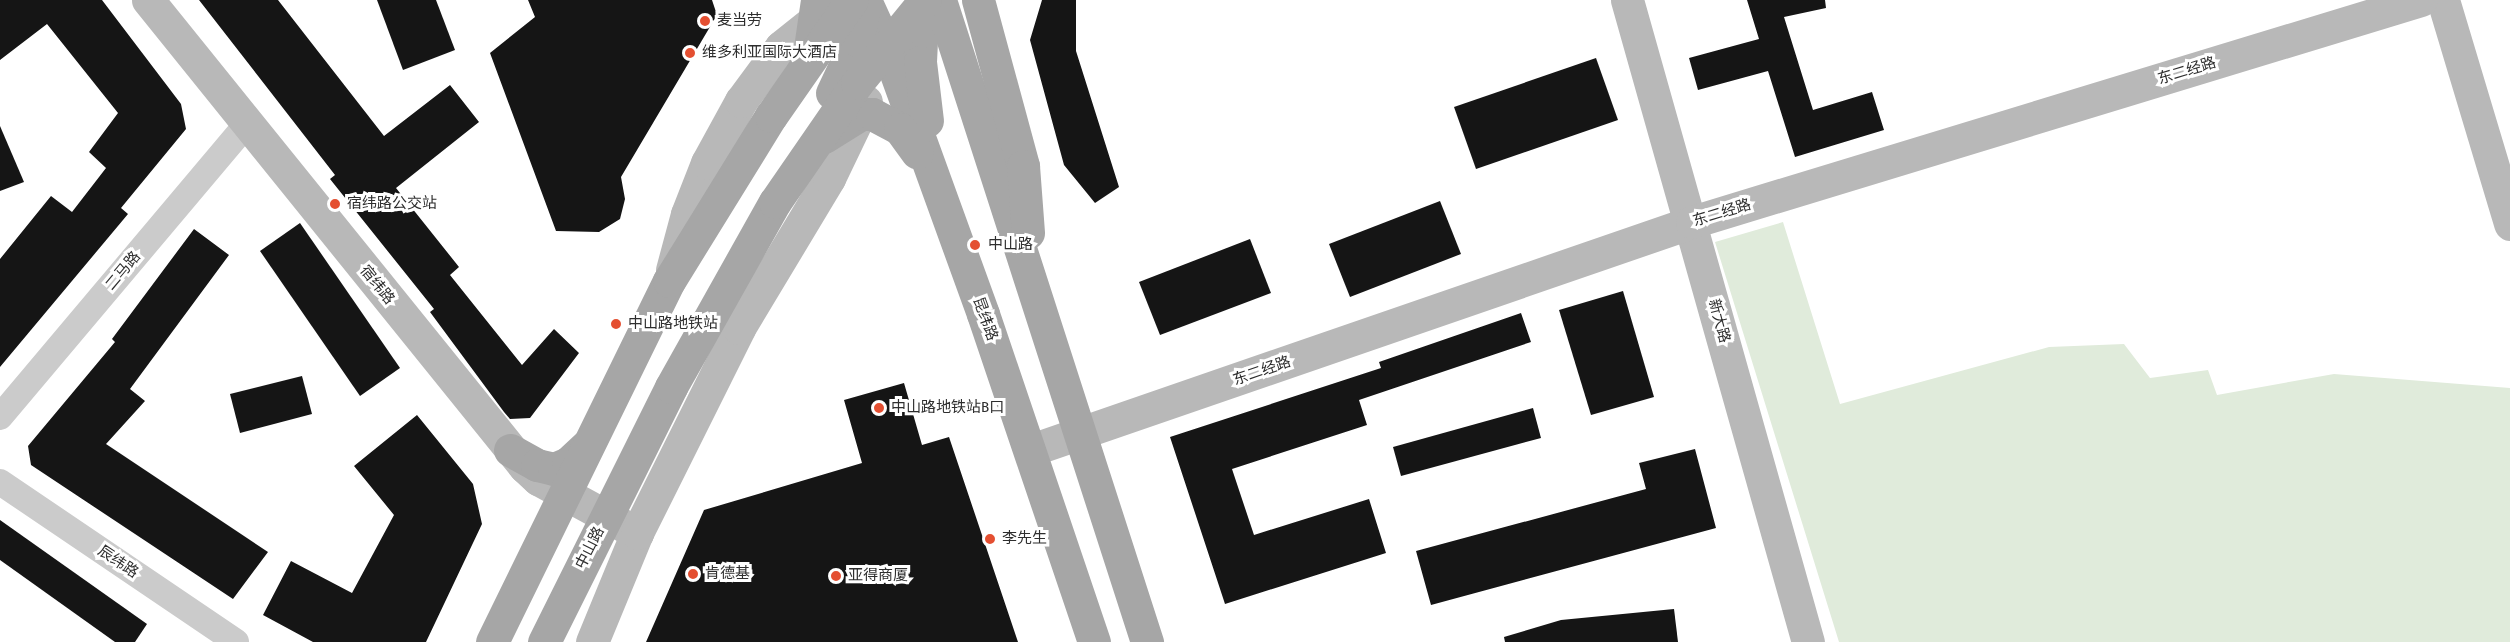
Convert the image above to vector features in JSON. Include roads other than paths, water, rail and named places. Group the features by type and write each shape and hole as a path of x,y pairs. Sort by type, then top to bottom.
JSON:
{"main road":[{"path":"492,642 669,281 805,68 858,0"},
{"path":"801,163 844,73 858,0"},
{"name":"昆纬路","path":"858,0 886,46 1031,450 1094,642"},
{"path":"978,0 1023,166 1028,274"},
{"path":"927,1 1028,274 1147,642"},
{"path":"927,1 920,62 935,182"},
{"name":"中山路","path":"544,642 671,387 801,163 886,46 927,1"},
{"path":"805,68 816,9"},
{"path":"801,163 826,135 861,114 888,119 900,129 935,182"},
{"path":"510,450 537,465 554,468 568,464 587,445"}],"street":[{"name":"宿纬路","path":"148,0 246,125 510,450 538,479 638,533"},
{"path":"669,281 687,214 722,133 781,47 816,9 858,0"},
{"name":"新大路","path":"1627,0 1692,222 1808,642"},
{"name":"东二经路","path":"1031,450 1692,222 2421,0"},
{"path":"2443,0 2510,224"},
{"path":"592,642 638,533 739,328 829,178 861,114 886,46"},
{"name":"二马路","path":"0,417 246,125"},
{"name":"辰纬路","path":"0,482 236,642"}],"place":[{"name":"麦当劳","path":"705,21"},
{"name":"维多利亚国际大酒店","path":"690,53"},
{"name":"宿纬路公交站","path":"335,204"},
{"name":"中山路","path":"975,245"},
{"name":"中山路地铁站","path":"616,324"},
{"name":"中山路地铁站B口","path":"879,408"},
{"name":"李先生","path":"990,539"},
{"name":"肯德基","path":"693,574"},
{"name":"亚得商厦","path":"836,576"}]}
